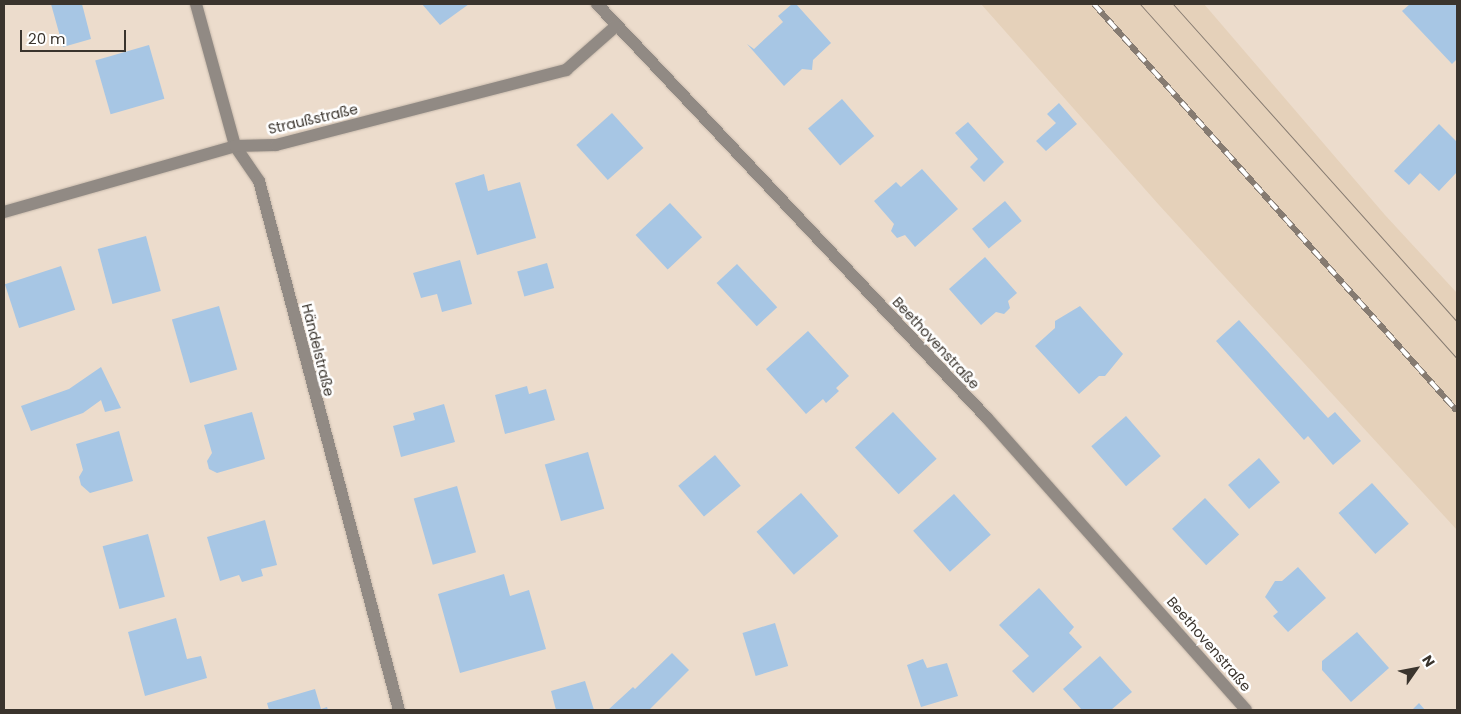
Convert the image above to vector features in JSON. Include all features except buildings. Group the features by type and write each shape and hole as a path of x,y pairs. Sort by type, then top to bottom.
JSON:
{"street":[{"name":"Händelstraße","path":"196,4 235,146 259,181 399,710"},
{"name":"Beethovenstraße","path":"597,4 987,418 1246,710"},
{"name":"Straußstraße","path":"4,212 235,146 276,145 566,70 616,26"}],"shaded area":[{"path":"981,4 1204,4 1385,215 1457,293 1457,530 1159,205"}],"tram line":[{"path":"1140,4 1457,358"},
{"path":"1173,4 1457,322"}],"railway":[{"path":"1094,4 1457,411"}]}
